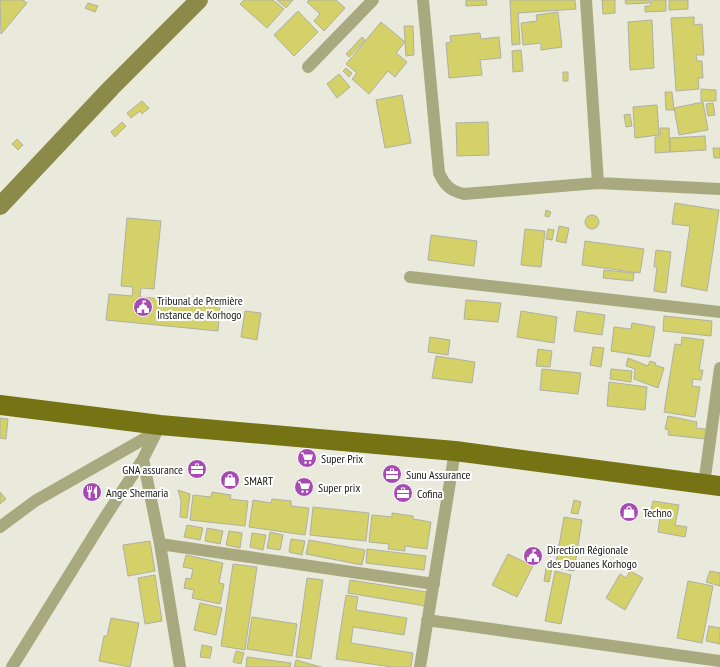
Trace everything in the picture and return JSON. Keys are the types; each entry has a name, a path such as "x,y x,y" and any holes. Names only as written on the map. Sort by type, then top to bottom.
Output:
{"main road":[{"path":"0,206 112,88 199,0"},
{"path":"0,404 158,429 455,451 712,485"}],"street":[{"path":"308,67 373,0"},
{"path":"423,0 439,174 445,185 455,192 464,194 598,184 720,189"},
{"path":"586,0 598,184"},
{"path":"410,277 720,312"},
{"path":"712,485 720,368"},
{"path":"12,667 143,459 158,429"},
{"path":"0,527 35,501 158,429"},
{"path":"420,667 455,451"},
{"path":"143,459 160,544 180,667"},
{"path":"160,544 434,584"},
{"path":"427,620 720,661"}],"building":[{"path":"0,0 23,0 27,3 1,34"},
{"path":"244,0 273,0 284,9 267,28 240,4"},
{"path":"277,0 293,0 286,8"},
{"path":"309,0 336,0 345,8 324,31 314,21 320,14 307,2"},
{"path":"466,0 486,0 487,5 466,6"},
{"path":"510,0 575,0 576,9 518,13 520,44 512,45"},
{"path":"602,0 615,0 615,13 603,14"},
{"path":"625,0 650,0 650,3 626,4"},
{"path":"652,0 666,0 666,11 645,12 645,6 650,6"},
{"path":"669,0 688,0 688,9 669,10"},
{"path":"88,3 98,6 95,12 85,8"},
{"path":"298,11 318,32 294,56 274,35"},
{"path":"558,12 562,47 541,50 541,43 523,45 521,23 537,21 536,15"},
{"path":"694,17 694,25 702,24 704,55 696,55 697,61 702,61 703,78 698,78 699,89 676,91 671,18"},
{"path":"652,20 654,68 630,70 628,22"},
{"path":"381,22 405,42 396,53 407,62 395,77 388,71 369,94 352,79 357,73 346,64"},
{"path":"404,26 413,26 414,55 406,56"},
{"path":"480,33 481,39 499,37 501,58 480,60 482,75 449,78 446,43 451,42 450,36"},
{"path":"362,37 365,40 349,57 346,54"},
{"path":"521,50 523,71 513,72 512,51"},
{"path":"346,68 352,73 349,77 343,71"},
{"path":"563,72 568,72 568,81 563,81"},
{"path":"339,74 350,87 337,98 327,84"},
{"path":"701,89 716,90 716,101 701,101"},
{"path":"665,92 672,92 674,110 666,110"},
{"path":"402,95 411,143 385,148 376,100"},
{"path":"142,101 149,108 142,114 140,111 131,118 127,113"},
{"path":"703,102 708,130 679,135 674,108"},
{"path":"713,103 715,115 708,116 706,104"},
{"path":"657,105 659,135 635,138 633,107"},
{"path":"630,114 632,126 626,127 624,115"},
{"path":"122,122 126,126 115,137 111,132"},
{"path":"488,122 489,155 457,156 456,123"},
{"path":"660,128 669,128 670,152 655,153 655,137 660,137"},
{"path":"705,136 706,150 670,152 670,138"},
{"path":"17,139 23,145 18,150 12,144"},
{"path":"713,148 720,148 720,158 714,158"},
{"path":"675,203 719,210 707,291 681,286 690,226 672,224"},
{"path":"546,210 551,212 549,217 545,216"},
{"path":"589,215 595,215 599,219 599,225 595,229 589,229 585,225 585,219"},
{"path":"127,218 161,221 154,289 141,288 140,297 220,304 218,331 106,320 109,294 132,296 133,287 121,286"},
{"path":"559,226 569,228 566,243 556,241"},
{"path":"525,229 545,231 541,267 521,265"},
{"path":"548,229 554,230 552,240 546,239"},
{"path":"431,235 477,241 474,266 428,260"},
{"path":"585,241 644,249 640,273 582,265"},
{"path":"656,250 671,252 666,293 654,291 657,267 654,267"},
{"path":"604,270 634,273 633,281 603,278"},
{"path":"466,300 501,303 498,322 464,319"},
{"path":"245,311 261,313 257,340 241,337"},
{"path":"521,311 557,317 554,343 517,337"},
{"path":"577,311 605,315 602,335 574,331"},
{"path":"664,316 712,321 711,336 663,331"},
{"path":"632,323 655,327 650,357 611,351 614,327 631,329"},
{"path":"430,337 450,340 448,355 428,352"},
{"path":"682,337 704,340 699,370 703,370 701,380 693,379 692,386 700,387 695,417 664,412 675,344 681,345"},
{"path":"593,347 604,348 601,367 590,365"},
{"path":"538,349 552,351 550,367 536,366"},
{"path":"436,356 475,362 472,383 432,378"},
{"path":"628,358 648,366 650,361 656,363 655,365 664,368 658,388 634,379 635,369 626,366"},
{"path":"542,369 581,373 578,394 540,390"},
{"path":"611,369 632,371 631,382 610,379"},
{"path":"609,382 647,387 645,410 607,406"},
{"path":"668,416 697,422 696,428 705,429 707,432 706,439 668,435 669,430 665,429"},
{"path":"0,418 8,419 6,439 0,438"},
{"path":"178,490 190,494 187,518 180,517 181,501"},
{"path":"0,492 6,499 0,504"},
{"path":"212,492 231,495 230,499 248,501 245,526 190,520 193,495 211,497"},
{"path":"272,499 291,501 291,506 309,508 305,535 249,527 253,500 271,503"},
{"path":"574,500 581,502 578,514 571,513"},
{"path":"653,501 679,505 675,525 687,527 685,537 658,532 660,517 650,515"},
{"path":"313,507 369,513 366,541 310,535"},
{"path":"392,513 413,516 413,519 431,522 427,549 405,546 405,551 388,549 389,544 369,542 372,515 392,517"},
{"path":"564,517 582,520 574,571 555,568"},
{"path":"187,525 203,528 200,540 184,537"},
{"path":"207,528 223,531 220,544 205,541"},
{"path":"229,531 242,533 240,548 226,545"},
{"path":"270,532 283,535 280,550 267,548"},
{"path":"252,533 266,535 263,550 250,547"},
{"path":"291,539 305,541 302,555 289,552"},
{"path":"309,540 365,550 362,565 306,554"},
{"path":"150,541 155,571 128,576 123,545"},
{"path":"367,549 426,556 424,570 366,563"},
{"path":"508,554 533,566 517,597 492,585"},
{"path":"186,555 223,563 219,583 224,584 220,604 192,598 194,590 184,588 186,578 191,579 193,569 183,567"},
{"path":"547,562 553,563 549,582 544,581"},
{"path":"233,564 257,567 245,650 221,646"},
{"path":"555,571 571,575 561,624 545,621"},
{"path":"630,571 643,578 625,610 606,598 620,574 626,578"},
{"path":"710,571 720,573 720,586 706,582"},
{"path":"155,575 162,621 145,624 138,578"},
{"path":"307,578 323,580 311,659 296,657"},
{"path":"350,580 427,592 425,606 348,593"},
{"path":"688,581 713,586 702,643 677,638"},
{"path":"346,595 358,597 356,610 407,618 404,635 353,627 351,643 413,653 411,667 392,667 336,659"},
{"path":"200,603 222,608 216,635 194,630"},
{"path":"252,617 297,624 292,656 247,649"},
{"path":"111,618 139,623 130,667 99,661 104,636 107,636"},
{"path":"709,626 720,628 720,644 706,641"},
{"path":"202,645 212,647 210,658 200,657"},
{"path":"236,651 244,653 241,664 233,662"},
{"path":"247,657 291,663 290,667 246,667"},
{"path":"296,660 321,667 294,667"}],"place":[{"name":"Tribunal de Première Instance de Korhogo","path":"143,307"},
{"name":"Super Prix","path":"307,458"},
{"name":"GNA assurance","path":"197,469"},
{"name":"Sunu Assurance","path":"392,474"},
{"name":"SMART","path":"230,480"},
{"name":"Super prix","path":"304,487"},
{"name":"Ange Shemaria","path":"92,492"},
{"name":"Cofina","path":"403,493"},
{"name":"Techno","path":"629,512"},
{"name":"Direction Régionale des Douanes Korhogo","path":"533,556"}]}
